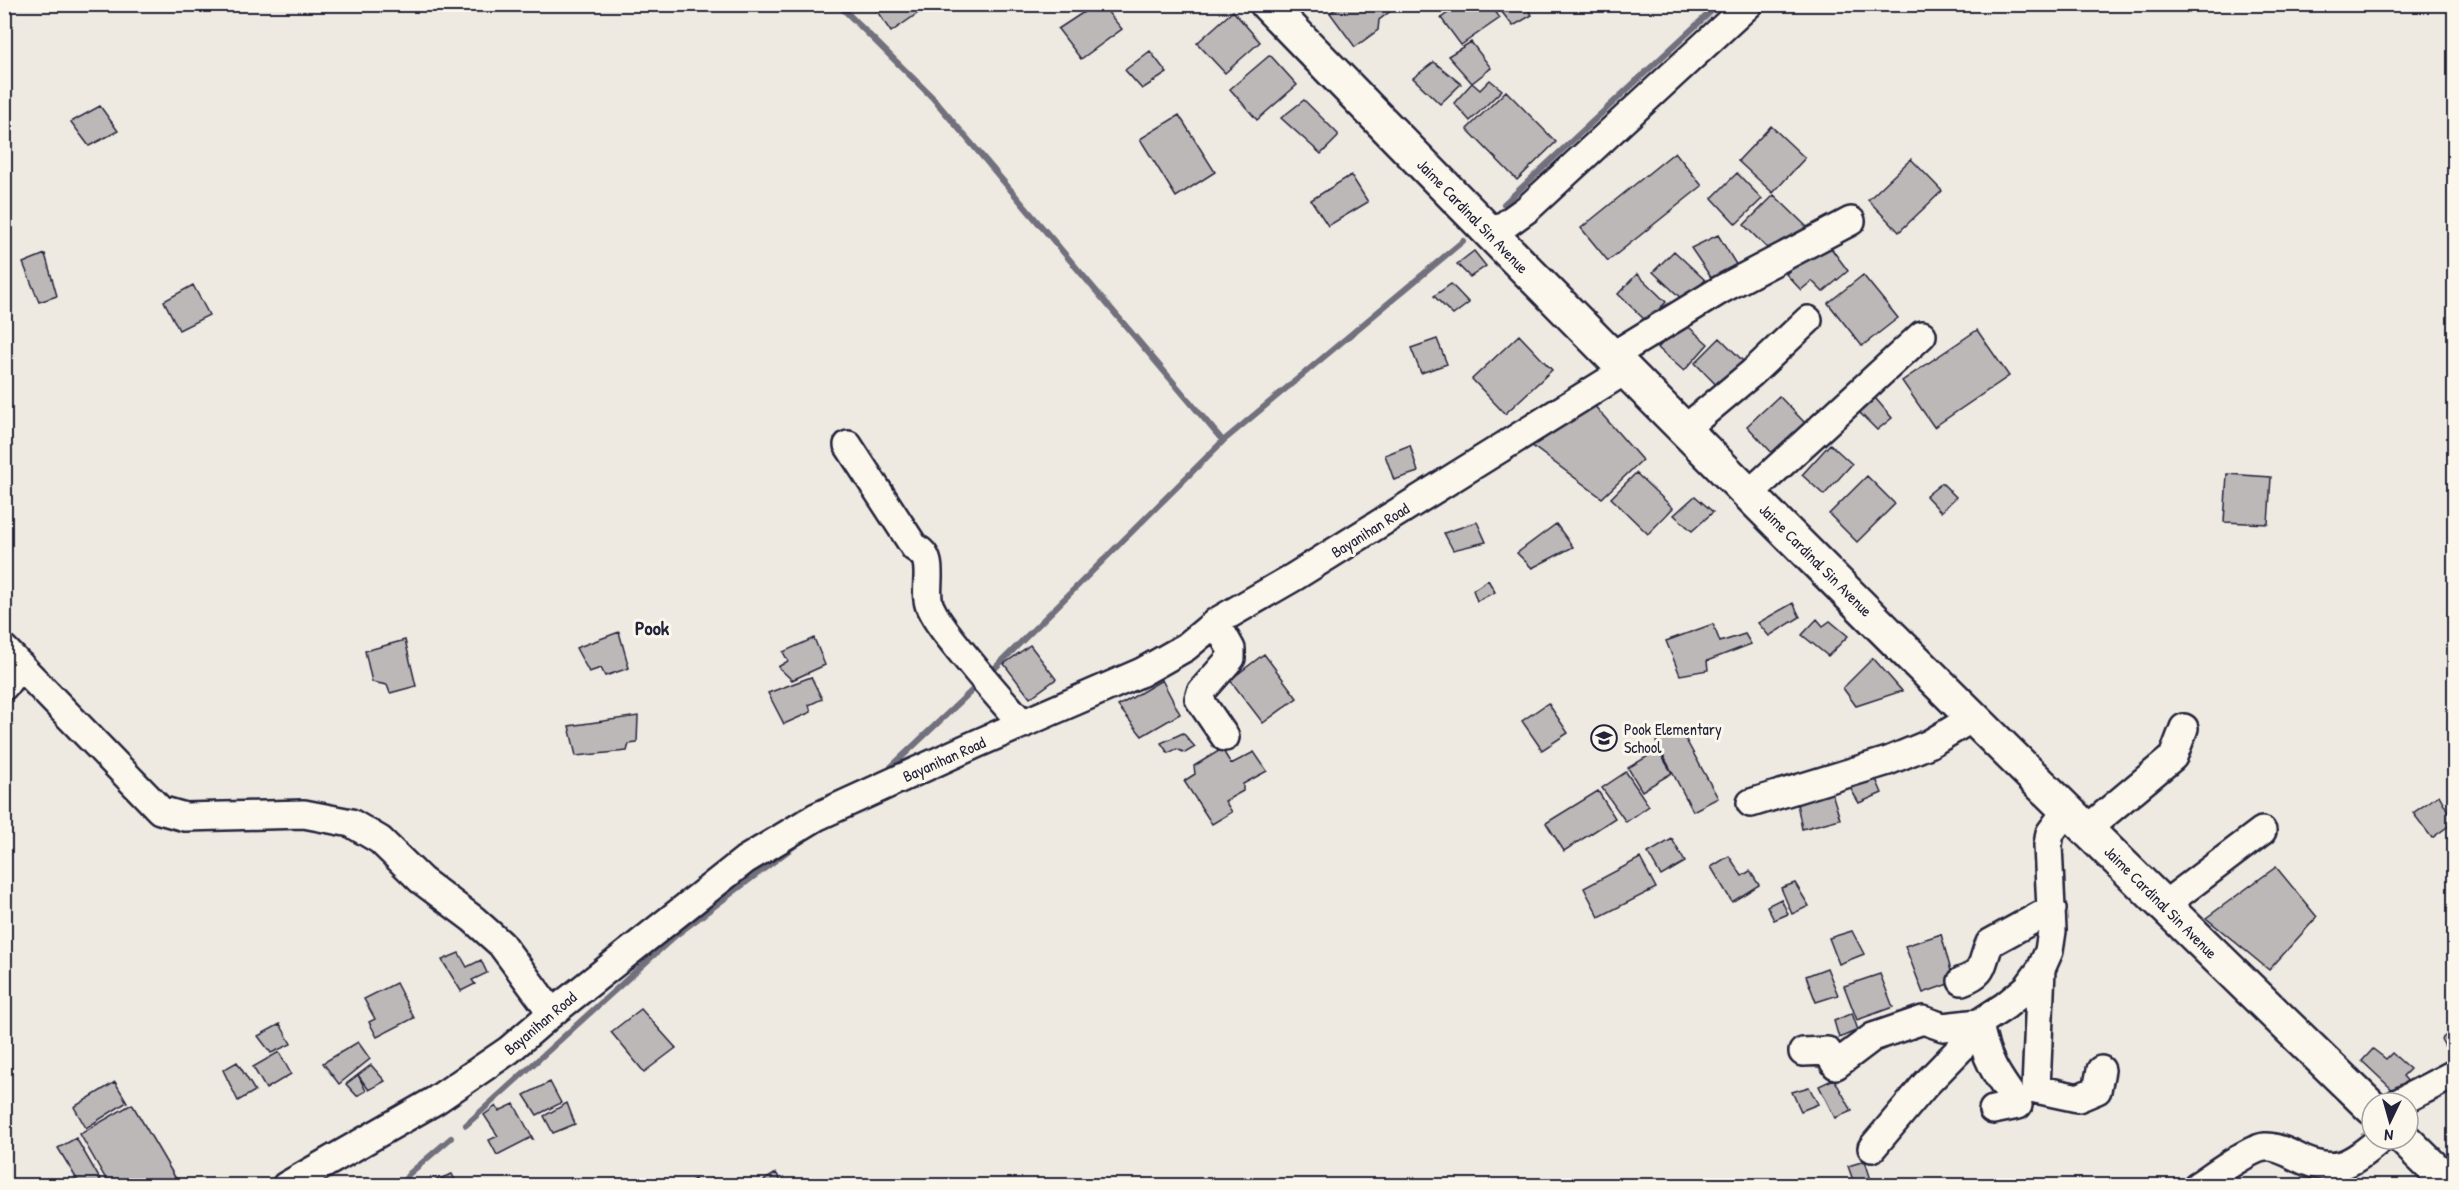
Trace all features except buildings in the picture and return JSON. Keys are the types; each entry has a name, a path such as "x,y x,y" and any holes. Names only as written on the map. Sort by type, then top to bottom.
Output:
{"main road":[{"name":"Jaime Cardinal Sin Avenue","path":"1267,4 1491,235 1750,494 2163,906 2360,1096"},
{"path":"2417,1151 2452,1185"}],"street":[{"path":"1491,235 1527,209 1749,4"},
{"name":"Bayanihan Road","path":"286,1185 436,1100 509,1050 552,1012 755,854 816,817 1142,672 1186,647 1216,622 1304,571 1619,363 1722,289 1851,221"},
{"path":"1685,429 1752,373 1808,320"},
{"path":"1750,494 1922,335"},
{"path":"848,445 915,548 927,557 929,605 939,624 985,682 1023,724"},
{"path":"1216,622 1231,649 1231,658 1201,692 1200,699 1225,737"},
{"path":"10,667 159,810 185,817 304,814 351,823 380,840 421,880 501,944 552,1012"},
{"path":"1751,803 1888,761 1929,744 1974,717"},
{"path":"1803,1052 1827,1050 1836,1065 1873,1037 1923,1020 1943,1027 1973,1024 2005,1006 2027,988 2041,969 2049,951 2052,909 2048,845 2050,833 2077,820 2173,757 2184,728"},
{"path":"2163,906 2262,831"},
{"path":"1962,981 1976,976 1982,970 1990,943 2052,909"},
{"path":"2041,969 2036,1089 2078,1098 2097,1090 2101,1070"},
{"path":"1973,1024 1998,1077 2018,1105 1993,1110"},
{"path":"1872,1148 1925,1085 1961,1048 1973,1024"},
{"path":"2420,1092 2454,1074"},
{"path":"2197,1185 2253,1151 2265,1147 2288,1152 2313,1165 2329,1168 2358,1157 2366,1151"}],"waterway":[{"path":"838,4 932,97 1223,441"},
{"path":"1504,204 1719,4"},
{"path":"990,673 1223,441 1463,241"},
{"path":"891,767 980,683"},
{"path":"466,1125 676,935 801,841"},
{"path":"400,1186 409,1174 451,1138"}],"place":[{"name":"Pook Elementary School","path":"1604,738"}],"district":[{"name":"Pook","path":"652,628"}]}
